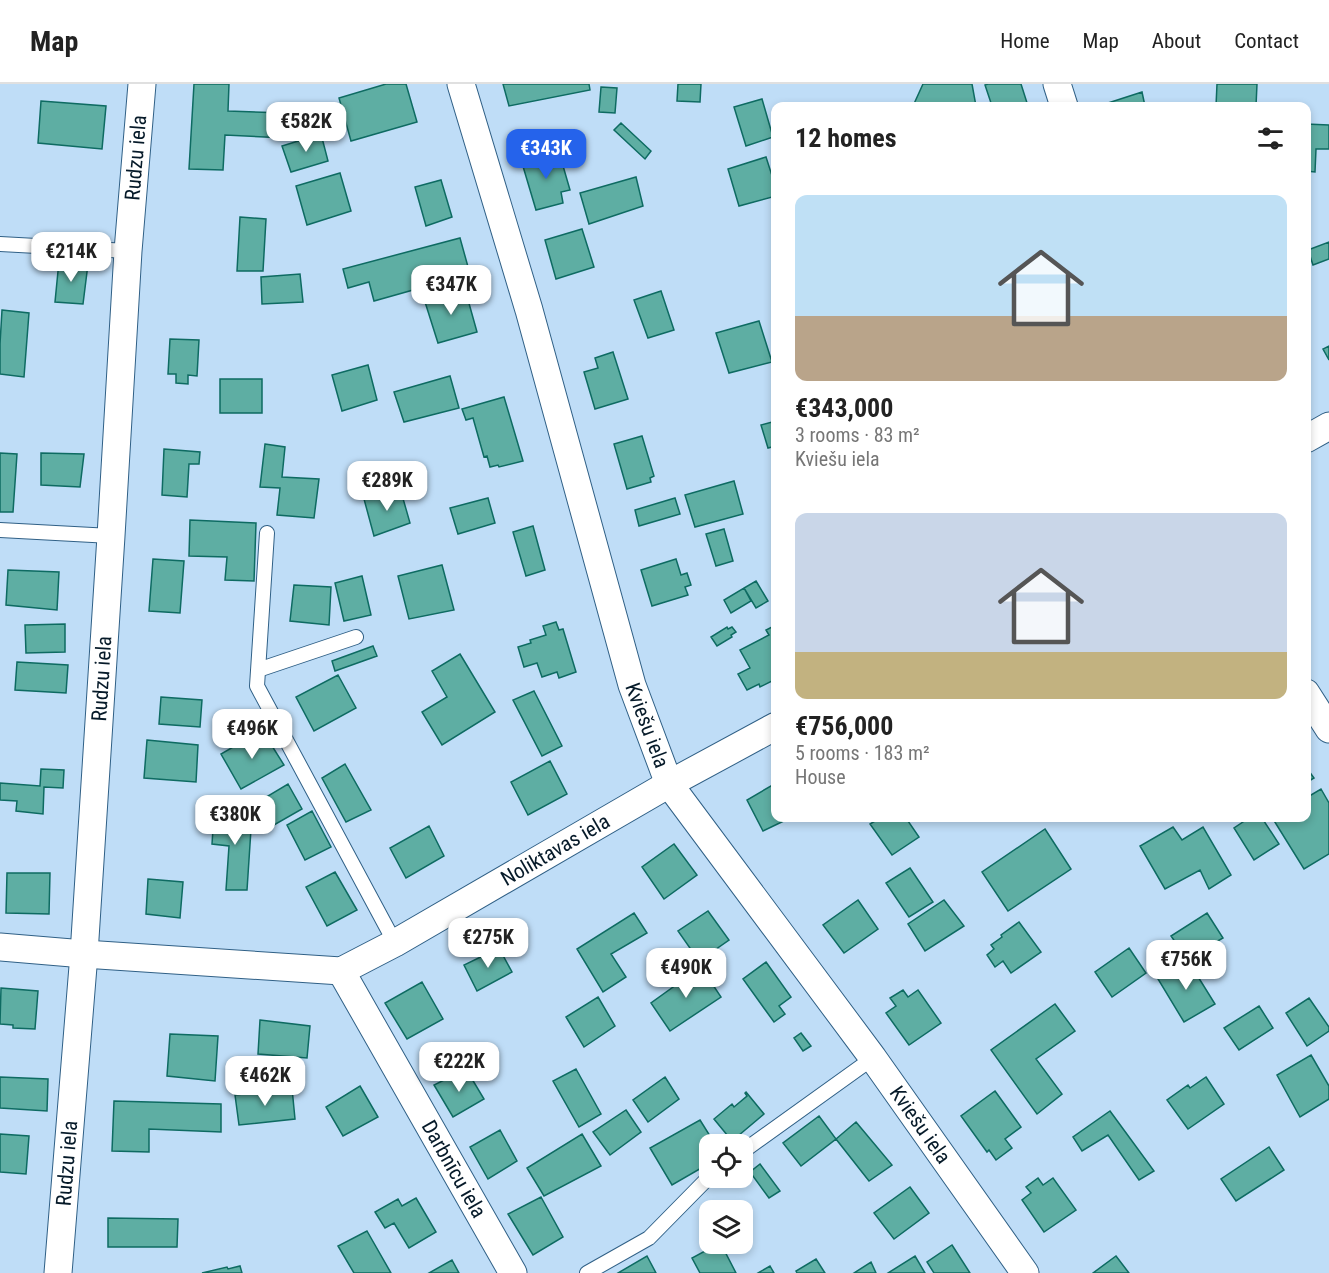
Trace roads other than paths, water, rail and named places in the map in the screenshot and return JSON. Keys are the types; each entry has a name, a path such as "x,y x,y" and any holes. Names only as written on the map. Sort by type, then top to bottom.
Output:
{"street":[{"name":"Rudzu iela","path":"58,1273 84,954 128,251 142,84"},
{"name":"Kviešu iela","path":"460,84 529,310 632,685 669,784 873,1058 1025,1273"},
{"path":"1057,84 1063,102"},
{"path":"1311,436 1329,426"},
{"path":"1311,701 1329,729"},
{"name":"Noliktavas iela","path":"341,971 395,943 669,784 771,729"},
{"path":"0,947 341,971"},
{"name":"Darbnīcu iela","path":"341,971 513,1273"}],"lane":[{"path":"0,244 128,251"},
{"path":"0,530 111,536"},
{"path":"267,533 257,686 395,943"},
{"path":"258,670 356,637"},
{"path":"753,1144 873,1058"},
{"path":"587,1273 649,1238 699,1187"}]}
